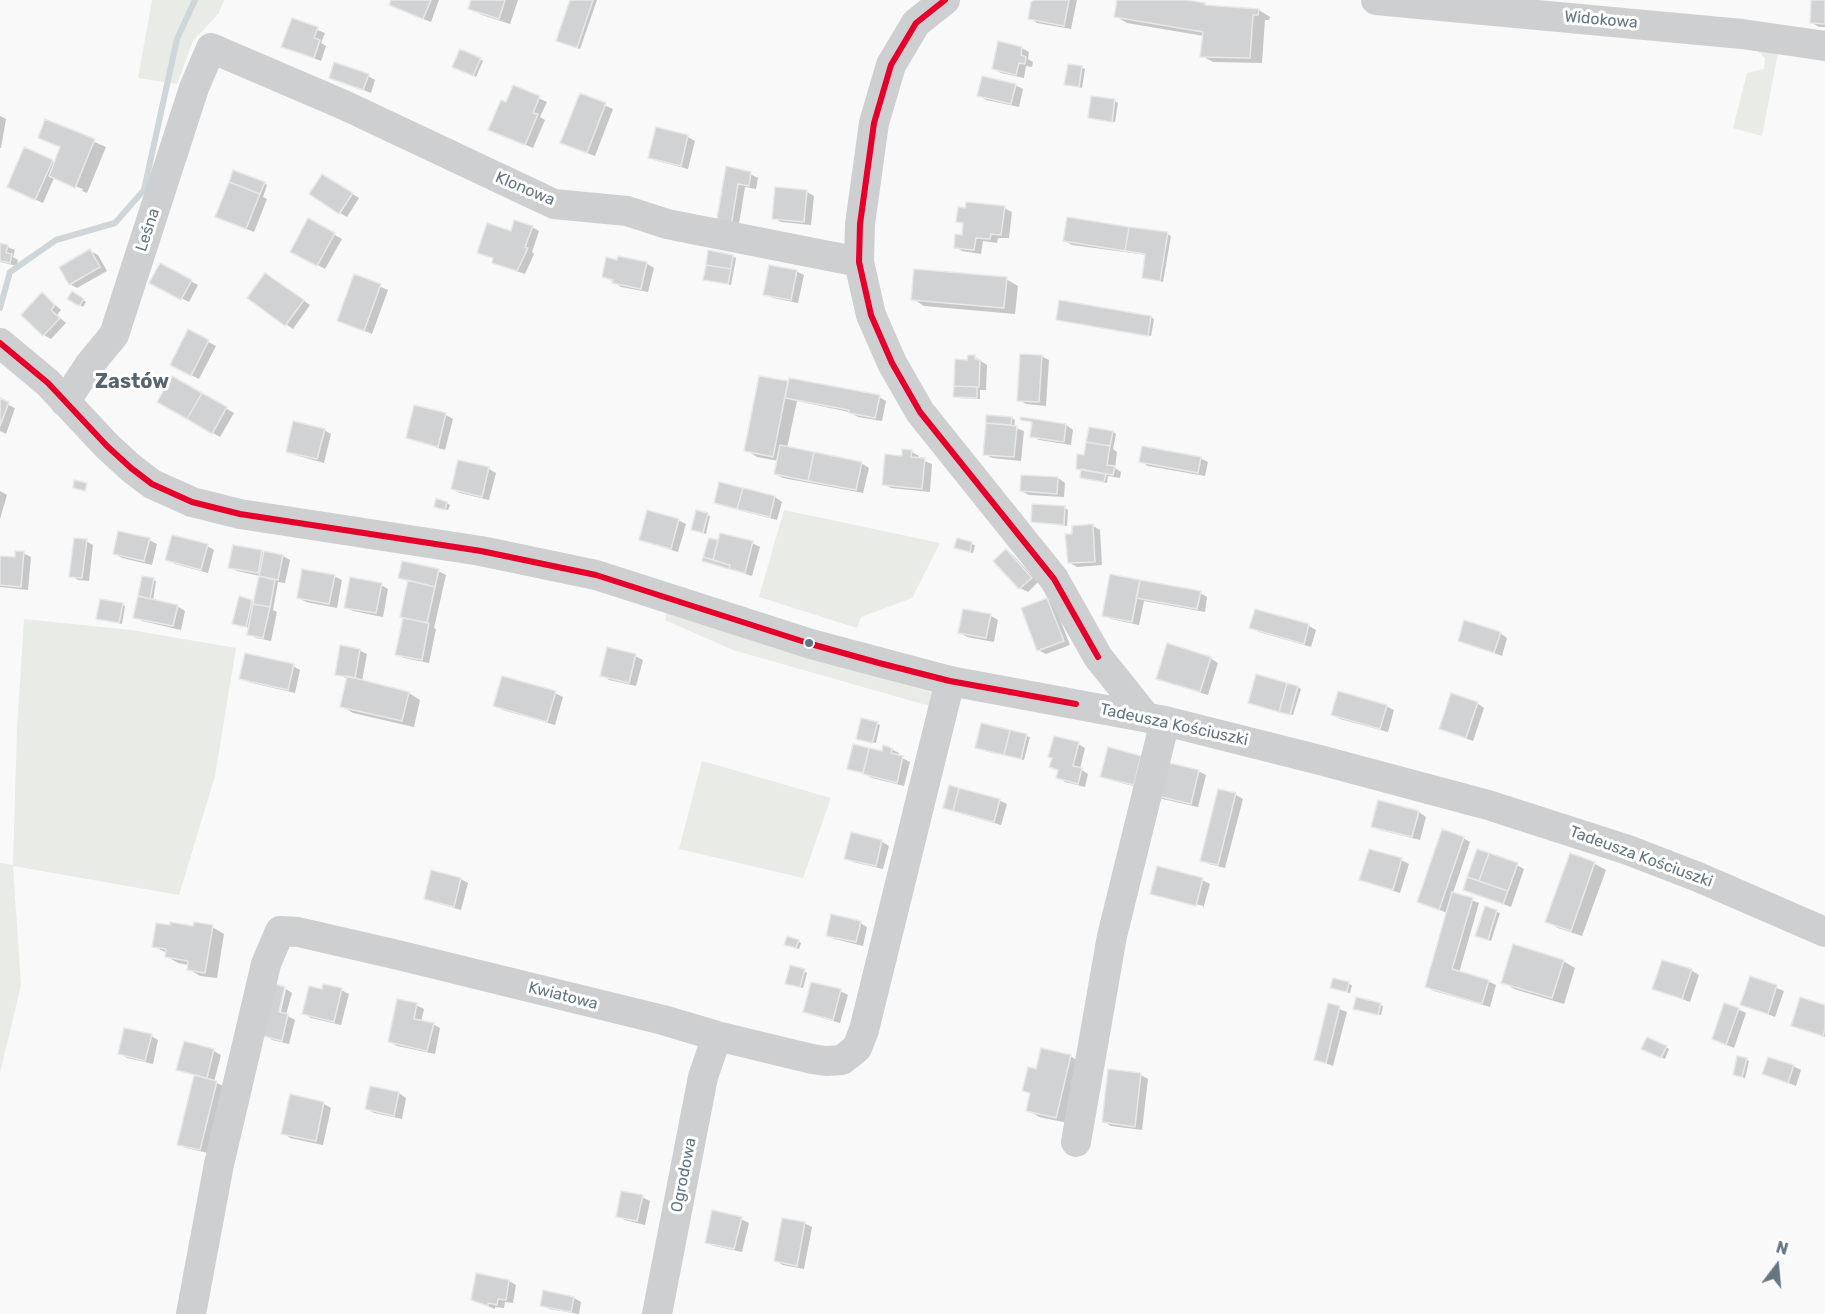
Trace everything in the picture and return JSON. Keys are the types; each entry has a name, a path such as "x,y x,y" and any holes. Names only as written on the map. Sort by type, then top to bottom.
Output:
{"street":[{"name":"Widokowa","path":"1376,0 1624,11 1742,34 1825,46"},
{"path":"932,4 916,23 891,65 874,123 860,225 859,261 871,315 892,363 920,412 1054,579 1098,657 1156,719 1112,936 1076,1142"},
{"name":"Klonowa","path":"211,48 344,105 554,204 627,211 667,224 859,261"},
{"name":"Leśna","path":"65,402 90,364 114,335 194,88 211,48"},
{"name":"Tadeusza Kościuszki","path":"0,344 48,383 131,468 152,484 192,502 240,514 481,551 596,574 811,644 950,681 1156,719 1477,802 1628,849 1825,932"},
{"path":"1076,704 1098,657"},
{"name":"Kwiatowa","path":"191,1314 219,1164 266,964 280,931 298,932 398,955 663,1020 717,1036 826,1061 842,1060 857,1048 864,1030 950,681"},
{"name":"Ogrodowa","path":"657,1314 703,1077 717,1036"}],"shaded area":[{"path":"152,0 224,0 219,13 193,41 177,84 138,78"},
{"path":"1758,51 1778,53 1762,136 1733,128 1747,73 1764,69 1765,58"},
{"path":"784,510 940,543 912,598 861,617 857,628 759,597"},
{"path":"667,612 933,693 933,707 733,650 665,620"},
{"path":"24,619 131,630 236,648 215,776 179,895 13,866 21,985 0,1073 0,863 13,865 17,728"},
{"path":"702,761 831,798 803,878 679,849"}],"building":[{"path":"391,0 431,0 423,19 389,5"},
{"path":"471,0 505,0 499,19 468,9"},
{"path":"570,0 593,0 577,48 556,41"},
{"path":"1034,0 1069,0 1064,26 1028,19 1031,2"},
{"path":"1117,0 1186,0 1205,3 1205,5 1259,9 1258,15 1253,15 1250,58 1200,57 1203,32 1114,17"},
{"path":"1811,0 1825,0 1825,24 1810,23"},
{"path":"292,18 318,27 314,38 320,40 314,58 281,47"},
{"path":"998,41 1022,47 1021,55 1026,57 1025,64 1019,63 1016,75 992,69"},
{"path":"460,49 481,58 473,76 452,67"},
{"path":"334,62 369,74 363,90 329,78"},
{"path":"1068,64 1082,66 1079,87 1064,85"},
{"path":"982,76 1016,84 1011,104 977,96"},
{"path":"513,85 540,96 533,113 538,114 525,145 488,130 501,100 506,102"},
{"path":"580,93 606,103 587,153 560,143"},
{"path":"1091,96 1115,99 1112,122 1088,118"},
{"path":"45,119 95,139 75,188 49,176 60,147 38,138"},
{"path":"656,127 688,135 681,166 648,158"},
{"path":"24,147 53,160 35,200 7,187"},
{"path":"726,166 751,172 749,186 738,184 731,227 716,224"},
{"path":"233,170 265,182 260,194 229,182"},
{"path":"322,174 353,193 339,214 309,194"},
{"path":"229,182 260,194 246,229 215,217"},
{"path":"775,187 807,190 804,222 772,219"},
{"path":"966,202 1005,206 1001,235 991,234 990,239 976,238 974,250 954,248 955,234 962,235 963,223 956,222 958,207 965,208"},
{"path":"1067,217 1129,227 1125,251 1063,241"},
{"path":"308,218 335,233 317,266 290,252"},
{"path":"514,220 533,226 525,247 528,248 517,271 492,263 493,258 477,253 487,223 511,231"},
{"path":"1129,227 1168,232 1160,281 1142,278 1145,254 1125,251"},
{"path":"0,243 8,245 6,253 12,254 10,263 0,261"},
{"path":"90,249 100,267 69,285 59,267"},
{"path":"708,250 733,255 731,269 706,265"},
{"path":"618,256 647,262 641,289 612,283 613,280 602,277 606,257 617,260"},
{"path":"160,263 192,280 181,300 149,283"},
{"path":"706,265 731,269 728,284 703,280"},
{"path":"769,265 797,270 791,300 763,295"},
{"path":"914,269 1007,277 1004,308 911,300"},
{"path":"265,273 304,300 285,326 247,298"},
{"path":"354,274 381,284 364,331 337,321"},
{"path":"72,291 84,299 79,306 67,299"},
{"path":"42,292 55,305 51,310 60,318 43,336 21,315"},
{"path":"1059,300 1151,316 1148,336 1056,320"},
{"path":"188,329 209,340 191,376 170,365"},
{"path":"1020,354 1042,355 1039,402 1017,401"},
{"path":"968,355 975,355 975,359 980,360 979,387 954,386 955,359 967,360"},
{"path":"172,376 202,393 187,419 157,402"},
{"path":"759,376 788,381 773,457 744,451"},
{"path":"789,378 880,395 875,418 849,413 849,410 785,398"},
{"path":"954,386 977,387 977,398 953,397"},
{"path":"202,393 227,407 212,434 187,419"},
{"path":"0,398 9,402 0,426"},
{"path":"414,405 446,413 438,447 406,438"},
{"path":"986,415 1012,417 1011,425 986,423"},
{"path":"1021,417 1066,424 1064,442 1030,437 1032,422 1020,420"},
{"path":"293,421 325,429 317,459 286,452"},
{"path":"986,423 1017,426 1014,457 983,455"},
{"path":"1089,427 1113,431 1110,446 1086,442"},
{"path":"1086,442 1110,446 1107,465 1115,466 1113,475 1076,469 1077,454 1084,455"},
{"path":"780,445 814,452 808,481 774,474"},
{"path":"1142,446 1201,457 1198,473 1139,462"},
{"path":"902,449 912,450 911,457 925,458 922,489 882,485 885,454 902,456"},
{"path":"814,452 862,462 856,490 808,481"},
{"path":"458,460 489,467 482,497 451,489"},
{"path":"1081,469 1106,474 1104,482 1080,478"},
{"path":"1021,475 1058,477 1057,494 1020,491"},
{"path":"74,480 87,483 85,491 73,488"},
{"path":"719,482 743,488 737,509 714,503"},
{"path":"743,488 775,496 770,517 737,509"},
{"path":"436,498 447,502 445,510 434,507"},
{"path":"1032,504 1065,506 1064,525 1031,522"},
{"path":"647,510 679,519 671,549 639,540"},
{"path":"696,510 708,513 703,533 691,530"},
{"path":"1093,524 1095,562 1068,563 1065,534 1072,534 1072,526"},
{"path":"118,531 150,538 144,561 113,554"},
{"path":"720,533 753,541 745,573 729,569 730,565 713,560"},
{"path":"172,535 208,544 201,570 165,560"},
{"path":"74,538 87,539 82,578 69,577"},
{"path":"709,538 718,540 713,560 703,557"},
{"path":"957,538 972,542 970,552 954,548"},
{"path":"233,545 262,550 258,573 228,568"},
{"path":"1006,549 1032,578 1019,589 993,561"},
{"path":"15,551 24,551 21,587 0,585 0,556 15,557"},
{"path":"264,551 283,555 278,580 259,576"},
{"path":"703,557 730,565 729,569 702,561"},
{"path":"402,561 439,569 435,587 398,578"},
{"path":"302,569 335,575 329,604 297,598"},
{"path":"1110,574 1140,580 1132,622 1102,616"},
{"path":"142,576 154,578 150,599 138,596"},
{"path":"259,576 275,580 270,607 253,604"},
{"path":"350,577 382,583 376,613 344,608"},
{"path":"408,580 435,587 427,623 400,617"},
{"path":"1140,580 1201,591 1197,609 1136,598"},
{"path":"138,596 178,605 173,626 133,618"},
{"path":"239,596 252,600 246,627 232,624"},
{"path":"1047,598 1064,641 1037,651 1021,608"},
{"path":"100,599 123,603 119,623 96,619"},
{"path":"253,604 270,607 263,638 247,635"},
{"path":"963,609 991,614 986,638 958,633"},
{"path":"1255,609 1309,624 1304,644 1249,628"},
{"path":"403,618 429,623 422,660 395,655"},
{"path":"1464,620 1501,632 1494,653 1458,641"},
{"path":"1167,643 1211,657 1200,692 1156,679"},
{"path":"340,645 360,649 355,678 335,675"},
{"path":"607,647 636,654 629,683 600,676"},
{"path":"245,653 294,664 288,690 239,679"},
{"path":"1256,674 1287,683 1279,712 1248,703"},
{"path":"347,676 409,692 402,721 340,707"},
{"path":"502,676 556,691 547,722 493,706"},
{"path":"1287,683 1298,686 1290,715 1279,712"},
{"path":"1338,691 1387,705 1380,729 1331,715"},
{"path":"1451,693 1478,702 1466,738 1439,729"},
{"path":"861,718 878,722 872,743 856,739"},
{"path":"981,723 1010,730 1004,755 975,748"},
{"path":"1010,730 1027,734 1021,759 1004,755"},
{"path":"1054,736 1079,742 1073,766 1082,768 1078,784 1056,778 1058,770 1049,767 1052,758 1048,757"},
{"path":"853,744 869,748 863,773 847,769"},
{"path":"883,745 892,748 891,753 903,756 897,783 863,774 869,748 882,751"},
{"path":"1108,747 1141,756 1134,785 1100,777"},
{"path":"1161,761 1199,770 1191,804 1153,795"},
{"path":"949,785 959,788 953,811 943,808"},
{"path":"959,788 1000,799 994,822 953,811"},
{"path":"1218,789 1236,793 1218,865 1200,861"},
{"path":"1378,800 1419,811 1412,837 1371,827"},
{"path":"1442,829 1464,837 1439,910 1417,902"},
{"path":"851,832 882,840 876,866 844,859"},
{"path":"1369,849 1402,858 1393,890 1359,880"},
{"path":"1477,849 1489,853 1479,881 1467,877"},
{"path":"1489,853 1518,863 1508,891 1479,881"},
{"path":"1570,853 1595,862 1571,931 1545,922"},
{"path":"1157,866 1203,878 1196,906 1150,894"},
{"path":"431,870 461,878 454,907 424,899"},
{"path":"1467,877 1508,891 1503,904 1463,890"},
{"path":"1452,892 1473,898 1452,969 1489,980 1482,1004 1425,987"},
{"path":"1485,906 1497,910 1488,940 1475,936"},
{"path":"831,914 861,921 856,942 826,936"},
{"path":"170,922 193,926 194,922 213,925 205,973 187,970 188,961 165,957 166,949 152,947 156,923 170,925"},
{"path":"787,936 799,940 796,948 784,945"},
{"path":"1513,944 1564,960 1552,998 1501,983"},
{"path":"1662,960 1692,969 1682,999 1652,989"},
{"path":"790,965 805,969 800,987 785,984"},
{"path":"1750,976 1777,985 1768,1014 1740,1005"},
{"path":"1333,978 1349,982 1347,992 1330,988"},
{"path":"811,982 841,989 833,1020 803,1012"},
{"path":"275,984 285,987 279,1012 288,1014 282,1041 263,1036"},
{"path":"323,984 342,988 334,1022 302,1014 309,986 322,989"},
{"path":"1356,997 1381,1003 1378,1015 1353,1009"},
{"path":"1800,997 1825,1005 1823,1036 1791,1026"},
{"path":"397,999 417,1003 414,1019 434,1023 427,1051 388,1042"},
{"path":"1328,1003 1340,1006 1326,1063 1314,1060"},
{"path":"1724,1003 1739,1008 1726,1045 1712,1039"},
{"path":"124,1028 152,1034 145,1061 118,1054"},
{"path":"1647,1037 1667,1046 1661,1058 1641,1049"},
{"path":"184,1041 214,1049 207,1078 176,1070"},
{"path":"1041,1048 1071,1055 1056,1118 1026,1111 1030,1093 1022,1091 1028,1067 1036,1069"},
{"path":"1737,1056 1747,1058 1742,1077 1733,1075"},
{"path":"1768,1057 1794,1065 1788,1083 1762,1074"},
{"path":"1108,1069 1141,1073 1135,1127 1102,1122"},
{"path":"194,1075 217,1081 200,1150 177,1145"},
{"path":"370,1086 399,1092 394,1116 365,1109"},
{"path":"290,1094 324,1102 316,1141 281,1134"},
{"path":"621,1191 643,1195 637,1221 616,1217"},
{"path":"712,1210 742,1217 734,1249 705,1243"},
{"path":"782,1218 805,1222 797,1266 774,1261"},
{"path":"476,1273 509,1280 506,1300 498,1299 497,1305 488,1303 488,1306 471,1300"},
{"path":"543,1290 574,1297 571,1312 540,1306"}],"waterway":[{"path":"0,308 10,272 56,240 115,223 144,190 177,39 195,0"}],"transit line":[{"path":"945,0 916,23 891,65 874,123 860,224 859,262 871,315 892,363 920,412 1054,579 1098,657"},
{"path":"0,343 48,383 107,446 131,468 152,484 192,502 240,514 481,551 596,575 811,644 879,663 950,681 1076,704"}],"district":[{"name":"Zastów","path":"132,382"}]}
